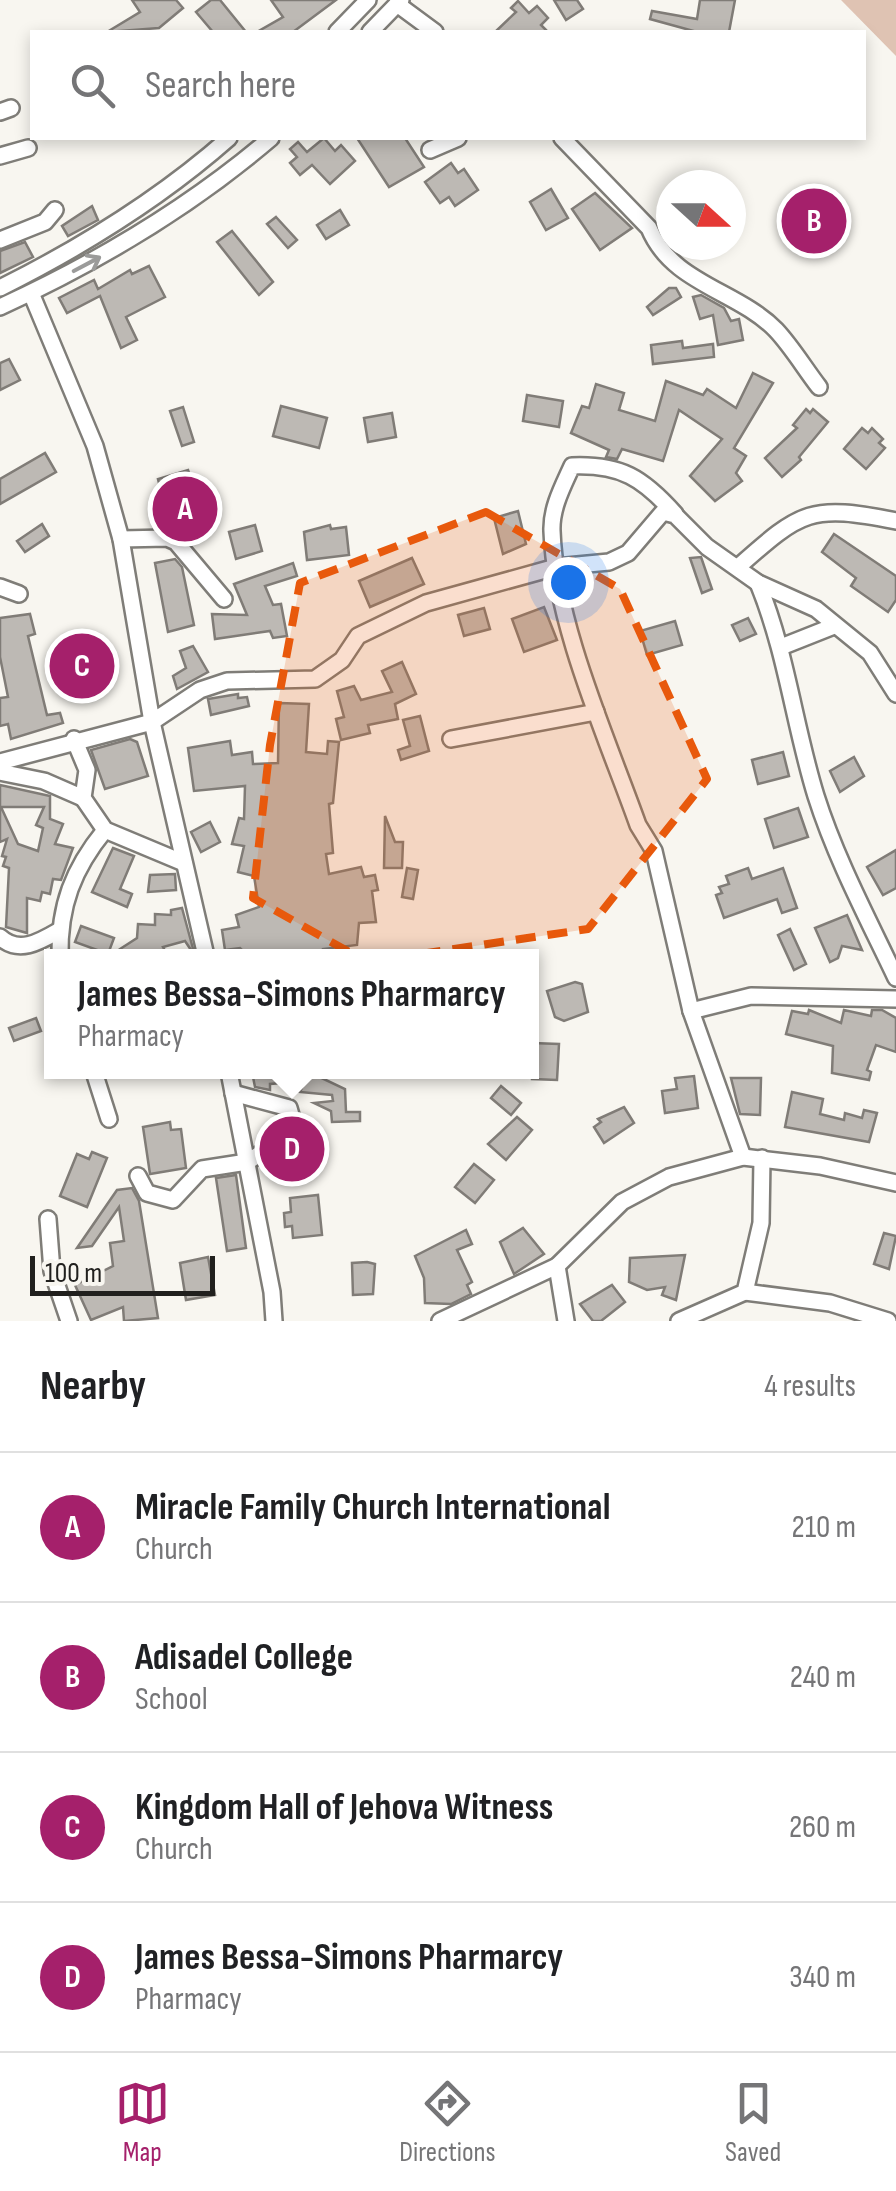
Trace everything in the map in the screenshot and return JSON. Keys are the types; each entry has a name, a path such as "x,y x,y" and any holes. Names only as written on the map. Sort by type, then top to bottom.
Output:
{"street":[{"path":"339,30 368,0"},
{"path":"371,30 399,2 433,30"},
{"path":"352,17 367,30"},
{"path":"0,288 61,257 158,194 226,140"},
{"path":"0,307 175,212 268,140"},
{"path":"430,150 453,140"},
{"path":"564,140 649,228 673,263 776,330 819,387"},
{"path":"0,156 28,148"},
{"path":"1,236 45,222 55,210"},
{"path":"31,293 94,446 121,539 152,722 204,949"},
{"path":"744,1156 691,1011 654,852 638,824 596,712 556,567 551,528 572,466 603,464 647,483 707,547 758,583 806,602 870,653 896,694"},
{"path":"738,567 780,530 810,512 845,511 896,522"},
{"path":"0,762 74,739 152,722 200,690 228,681 315,679 342,660 358,636 381,621 426,603 556,567 609,562 628,553 655,518 664,512 675,515"},
{"path":"121,539 166,538 176,542 224,599"},
{"path":"758,583 781,647 817,797 844,871 896,978"},
{"path":"0,587 19,594"},
{"path":"781,647 834,626"},
{"path":"451,740 596,712"},
{"path":"74,739 88,770 83,798"},
{"path":"0,772 44,780 83,798 105,830 184,863"},
{"path":"60,949 64,900 82,857 105,830"},
{"path":"0,937 7,944 32,946 60,930"},
{"path":"691,1011 751,996 896,999"},
{"path":"96,1079 109,1119"},
{"path":"230,1079 274,1321"},
{"path":"138,1176 147,1193 173,1200 202,1169 247,1162 279,1142 292,1122 289,1108 277,1101 233,1093"},
{"path":"440,1321 557,1266 622,1202 670,1177 744,1156 896,1183"},
{"path":"745,1292 761,1223 762,1158"},
{"path":"48,1219 52,1271 68,1321"},
{"path":"557,1266 566,1321"},
{"path":"680,1321 745,1292 830,1303 888,1321"}],"highlighted area":[{"path":"486,512 620,589 707,779 588,929 367,962 253,898 270,745 300,583"}],"shaded area":[{"path":"841,0 896,0 896,56"}],"building":[{"path":"132,0 176,0 183,8 159,28 110,30 140,12"},
{"path":"211,0 220,0 244,30 211,30 196,12"},
{"path":"271,0 336,0 296,30 260,30 283,17"},
{"path":"554,0 577,0 583,9 566,20"},
{"path":"700,0 735,0 729,30 690,30 650,19 652,11 697,19"},
{"path":"518,1 529,13 537,6 548,18 541,25 546,30 497,30 516,12 511,8"},
{"path":"326,140 335,151 341,145 355,161 330,184 312,165 300,175 290,163 297,157 290,149 298,142 307,152"},
{"path":"358,140 406,140 424,167 389,187"},
{"path":"451,163 458,173 464,169 478,190 455,206 449,197 440,203 425,182"},
{"path":"551,189 568,218 546,230 530,202"},
{"path":"595,193 632,228 600,250 572,209"},
{"path":"92,206 98,220 68,236 62,226"},
{"path":"340,210 349,225 326,239 317,225"},
{"path":"276,217 297,240 288,248 267,224"},
{"path":"232,231 273,282 259,295 217,242"},
{"path":"25,242 33,257 0,273 0,251"},
{"path":"149,266 165,297 126,317 137,340 121,348 100,296 67,313 59,298 94,280 98,289 130,270 132,274"},
{"path":"669,288 676,288 681,297 653,315 647,307"},
{"path":"701,295 724,308 731,321 739,319 743,340 718,345 713,315 700,319 693,297"},
{"path":"682,341 683,348 713,344 714,357 653,364 651,345"},
{"path":"9,359 20,380 0,390 0,363"},
{"path":"753,373 773,383 734,448 746,456 736,473 742,481 715,501 690,476 722,439 679,410 663,461 622,449 617,459 606,457 609,450 571,433 582,406 589,408 596,384 624,393 619,410 655,421 666,381 703,395 707,389 736,408"},
{"path":"527,395 563,401 559,427 523,421"},
{"path":"281,406 327,418 319,448 273,436"},
{"path":"183,407 194,442 182,446 170,411"},
{"path":"806,409 810,413 813,409 828,422 799,457 801,460 782,477 765,458 797,428 793,425"},
{"path":"392,413 396,437 368,442 364,418"},
{"path":"862,428 868,433 872,428 883,439 879,443 885,448 866,469 844,449"},
{"path":"45,453 56,472 0,504 0,479"},
{"path":"188,470 205,524 178,531 170,527 158,479"},
{"path":"518,511 526,544 503,554 494,518"},
{"path":"42,524 49,536 25,552 17,541"},
{"path":"255,525 262,551 236,559 229,532"},
{"path":"330,525 331,529 346,527 349,555 307,560 304,532"},
{"path":"834,534 896,576 896,600 888,612 851,586 856,578 822,552"},
{"path":"701,557 712,589 702,593 690,558"},
{"path":"412,558 424,584 370,607 359,581"},
{"path":"175,559 182,567 194,625 168,632 155,563"},
{"path":"293,563 297,576 265,586 273,605 281,604 287,636 273,638 270,631 215,639 212,614 247,615 234,584"},
{"path":"544,607 557,640 524,652 512,619"},
{"path":"484,608 490,629 464,636 458,615"},
{"path":"30,614 35,634 28,636 47,715 60,713 63,723 11,739 8,724 0,726 0,698 8,697 0,657 0,618"},
{"path":"748,618 756,634 740,641 732,625"},
{"path":"675,621 682,645 647,655 640,631"},
{"path":"193,646 208,672 177,689 173,676 186,668 180,651"},
{"path":"402,662 416,694 395,704 398,719 368,725 370,733 341,740 336,719 344,717 337,691 354,686 361,700 392,692 382,671"},
{"path":"238,694 238,698 247,697 249,706 211,715 208,699"},
{"path":"279,703 309,704 306,752 327,754 328,741 339,742 333,803 329,804 333,853 326,854 329,874 361,867 364,877 375,875 378,890 372,891 376,922 359,923 357,945 225,949 222,930 239,927 236,915 259,907 254,876 238,872 244,846 232,844 239,818 244,819 245,786 194,791 188,748 230,741 232,755 252,752 253,764 278,763"},
{"path":"420,716 429,751 401,760 398,750 410,746 403,720"},
{"path":"130,739 137,742 148,776 105,789 91,750"},
{"path":"783,752 789,776 758,784 752,760"},
{"path":"854,757 864,776 840,792 830,771"},
{"path":"0,785 50,796 50,819 63,824 55,844 73,848 61,880 53,879 50,894 42,892 40,901 27,898 27,933 6,927 9,868 3,866 6,857 2,856 7,839 0,842","holes":["1,807 44,807 36,825 43,828 38,851 18,844"]},
{"path":"798,808 808,837 774,848 765,819"},
{"path":"385,816 395,842 403,842 402,868 384,868"},
{"path":"210,822 220,842 201,852 191,832"},
{"path":"113,848 134,856 120,889 132,894 127,907 92,892"},
{"path":"896,850 896,888 883,895 867,867"},
{"path":"407,868 418,870 413,899 402,897"},
{"path":"748,868 752,879 783,868 797,908 782,913 777,899 724,918 716,895 722,893 719,887 729,884 726,876"},
{"path":"175,874 176,890 148,892 150,875"},
{"path":"182,908 193,949 185,941 164,949 120,949 137,938 138,924 155,925 155,914 171,915 171,910"},
{"path":"847,915 862,950 842,946 838,958 830,962 815,928"},
{"path":"81,926 114,938 110,949 94,949 75,942"},
{"path":"790,929 806,964 794,970 778,935"},
{"path":"575,982 582,984 588,1012 564,1021 555,1017 547,991"},
{"path":"809,1010 841,1023 844,1010 871,1016 872,1010 882,1010 896,1018 896,1052 876,1045 867,1070 871,1072 869,1080 832,1073 833,1046 786,1034 792,1011 808,1014"},
{"path":"36,1018 41,1031 14,1041 9,1028"},
{"path":"539,1043 559,1044 557,1080 532,1079 539,1079"},
{"path":"694,1076 698,1108 665,1113 662,1091 677,1089 675,1078"},
{"path":"731,1078 761,1078 760,1115 740,1114"},
{"path":"253,1079 281,1079 281,1083 270,1084 270,1090 255,1087"},
{"path":"306,1079 324,1079 345,1089 346,1112 360,1112 360,1121 332,1122 331,1111 314,1103 333,1101 332,1095 300,1092"},
{"path":"501,1086 521,1103 511,1115 491,1098"},
{"path":"792,1092 823,1099 820,1114 844,1120 845,1113 862,1118 864,1110 877,1113 869,1142 785,1127"},
{"path":"624,1107 634,1123 604,1143 594,1127 601,1122 598,1119"},
{"path":"517,1117 532,1130 506,1160 488,1144"},
{"path":"170,1122 171,1130 181,1129 186,1168 150,1174 143,1127"},
{"path":"92,1152 107,1158 87,1207 60,1196 77,1154 89,1159"},
{"path":"474,1164 494,1180 475,1203 455,1187"},
{"path":"236,1175 246,1248 227,1251 216,1178"},
{"path":"132,1188 139,1201 158,1318 124,1321 123,1307 91,1320 75,1285 113,1266 110,1243 124,1241 119,1207 92,1246 77,1248 117,1190"},
{"path":"318,1195 322,1235 293,1238 292,1226 285,1227 284,1213 291,1212 290,1198"},
{"path":"523,1228 544,1254 514,1274 500,1242"},
{"path":"466,1230 472,1244 457,1250 472,1282 467,1285 471,1294 451,1304 425,1303 424,1278 415,1256"},
{"path":"884,1233 896,1236 889,1269 874,1264"},
{"path":"685,1255 676,1300 662,1295 665,1287 647,1290 629,1282 630,1258"},
{"path":"208,1257 215,1295 186,1300 180,1263"},
{"path":"352,1263 375,1264 373,1294 353,1295"},
{"path":"612,1285 625,1302 601,1321 593,1321 580,1304"}],"place":[{"name":"Adisadel College","path":"814,221"},
{"name":"Miracle Family Church International","path":"185,509"},
{"name":"Kingdom Hall of Jehova Witness","path":"82,666"},
{"name":"James Bessa-Simons Pharmarcy","path":"292,1149"}]}
